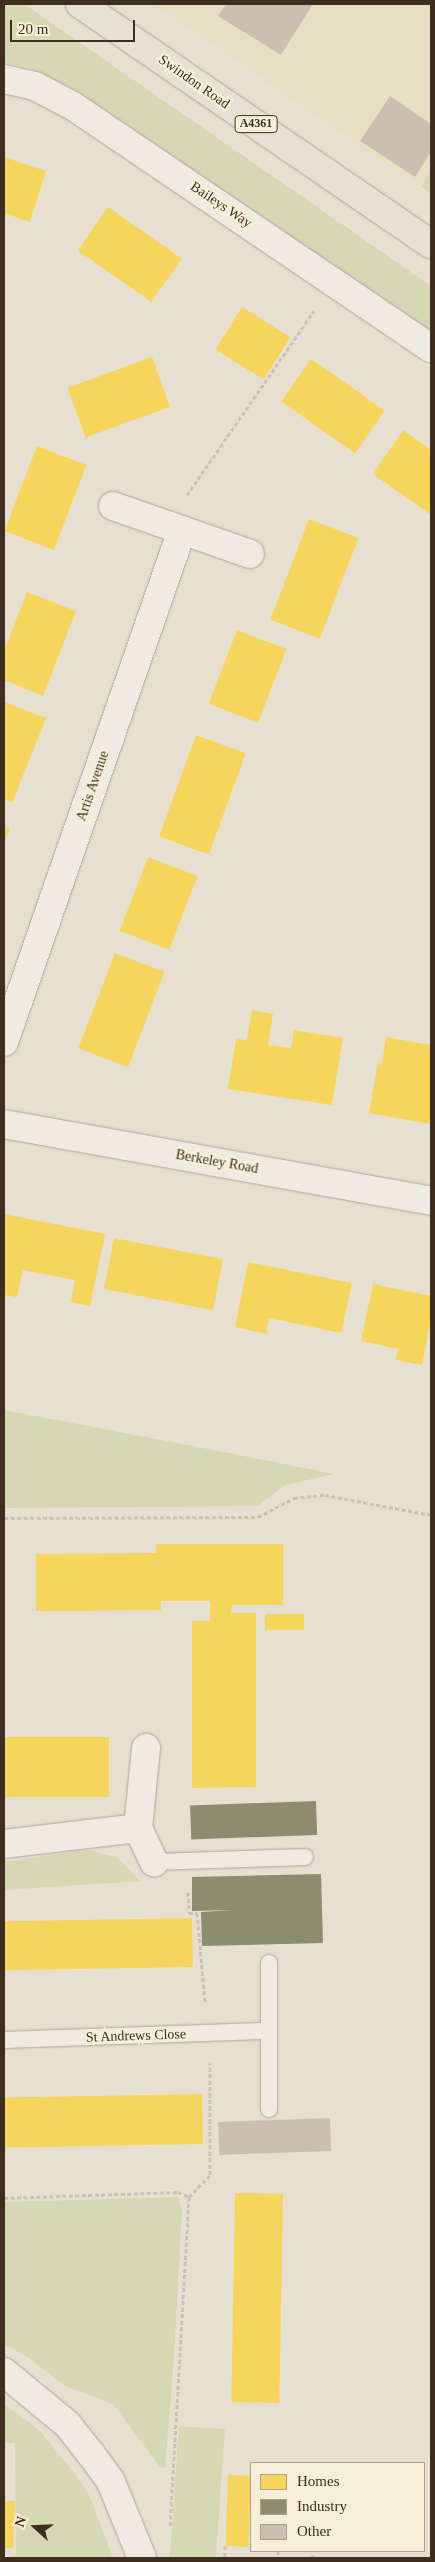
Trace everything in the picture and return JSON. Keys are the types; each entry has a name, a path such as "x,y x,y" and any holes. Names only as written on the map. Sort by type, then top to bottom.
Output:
{"main road":[{"name":"Swindon Road","path":"80,4 431,244"}],"street":[{"name":"Baileys Way","path":"4,79 35,86 74,106 431,348"},
{"path":"113,506 250,554"},
{"name":"Artis Avenue","path":"4,1042 182,530"},
{"name":"Berkeley Road","path":"4,1124 431,1201"},
{"path":"146,1748 138,1828 154,1862"},
{"path":"4,1844 138,1828"},
{"path":"4,2372 68,2425 96,2461 111,2482 142,2558"}],"lane":[{"path":"154,1862 305,1857"},
{"path":"268,2109 269,1963"},
{"name":"St Andrews Close","path":"4,2040 268,2031"}],"path":[{"path":"182,530 188,494 335,282"},
{"path":"4,1518 258,1517 294,1498 325,1495 431,1515"},
{"path":"4,2198 178,2192 189,2197 170,2529"},
{"path":"225,2546 225,2558"}],"shaded area":[{"path":"153,4 431,4 431,171 421,187"}],"green space":[{"path":"4,4 24,4 431,286 431,333 78,93 28,67 4,62"},
{"path":"431,171 431,194 421,187"},
{"path":"4,1410 334,1474 285,1485 258,1506 4,1508"},
{"path":"88,1850 117,1857 140,1881 4,1890 4,1862"},
{"path":"178,2197 182,2210 174,2358 165,2468 160,2467 113,2404 65,2386 29,2358 4,2344 4,2202"},
{"path":"4,2404 38,2429 76,2475 91,2499 113,2558 4,2558 16,2556 15,2443 4,2442"},
{"path":"179,2426 225,2429 216,2558 170,2558"}],"building: Homes":[{"path":"4,157 46,171 30,222 4,213"},
{"path":"108,207 182,259 151,302 78,250"},
{"path":"242,307 290,337 264,380 216,349"},
{"path":"152,357 170,407 86,438 67,388"},
{"path":"311,359 385,411 355,453 281,402"},
{"path":"403,430 431,450 431,515 373,474"},
{"path":"37,446 86,465 54,550 4,531"},
{"path":"309,519 358,538 320,639 270,620"},
{"path":"27,592 76,611 43,696 4,680 4,651"},
{"path":"237,630 286,649 258,723 209,704"},
{"path":"4,702 46,718 12,803 4,799"},
{"path":"196,735 246,753 209,855 159,836"},
{"path":"4,826 10,829 4,843"},
{"path":"148,857 197,876 169,950 120,931"},
{"path":"115,953 164,972 128,1067 78,1048"},
{"path":"252,1010 273,1014 268,1045 291,1048 294,1030 343,1038 332,1105 228,1089 236,1039 247,1040"},
{"path":"386,1037 431,1045 431,1124 369,1113 378,1063 382,1064"},
{"path":"4,1214 105,1234 90,1306 71,1302 75,1280 23,1270 17,1297 4,1295"},
{"path":"114,1238 223,1259 213,1310 104,1289"},
{"path":"248,1262 352,1283 341,1333 269,1318 266,1334 235,1327"},
{"path":"373,1284 431,1296 431,1320 422,1365 396,1360 398,1349 361,1341"},
{"path":"156,1544 283,1544 283,1605 232,1605 231,1613 256,1613 256,1787 192,1788 192,1621 210,1621 210,1601 161,1601 161,1610 36,1611 36,1554 156,1553"},
{"path":"265,1614 304,1614 304,1630 265,1630"},
{"path":"4,1737 109,1737 109,1797 4,1797"},
{"path":"192,1918 193,1967 5,1970 4,1921"},
{"path":"202,2094 203,2144 5,2147 4,2097"},
{"path":"235,2193 283,2194 279,2403 231,2402"},
{"path":"228,2475 250,2476 249,2547 226,2546"},
{"path":"4,2501 15,2501 13,2548 4,2548"}],"building: Industry":[{"path":"316,1801 317,1835 191,1839 190,1805"},
{"path":"321,1874 323,1943 202,1946 201,1912 233,1910 192,1911 192,1877"}],"building: Other":[{"path":"226,4 313,4 281,55 218,16"},
{"path":"390,96 431,124 431,152 415,177 360,141"},
{"path":"330,2118 331,2151 219,2155 218,2122"}]}
